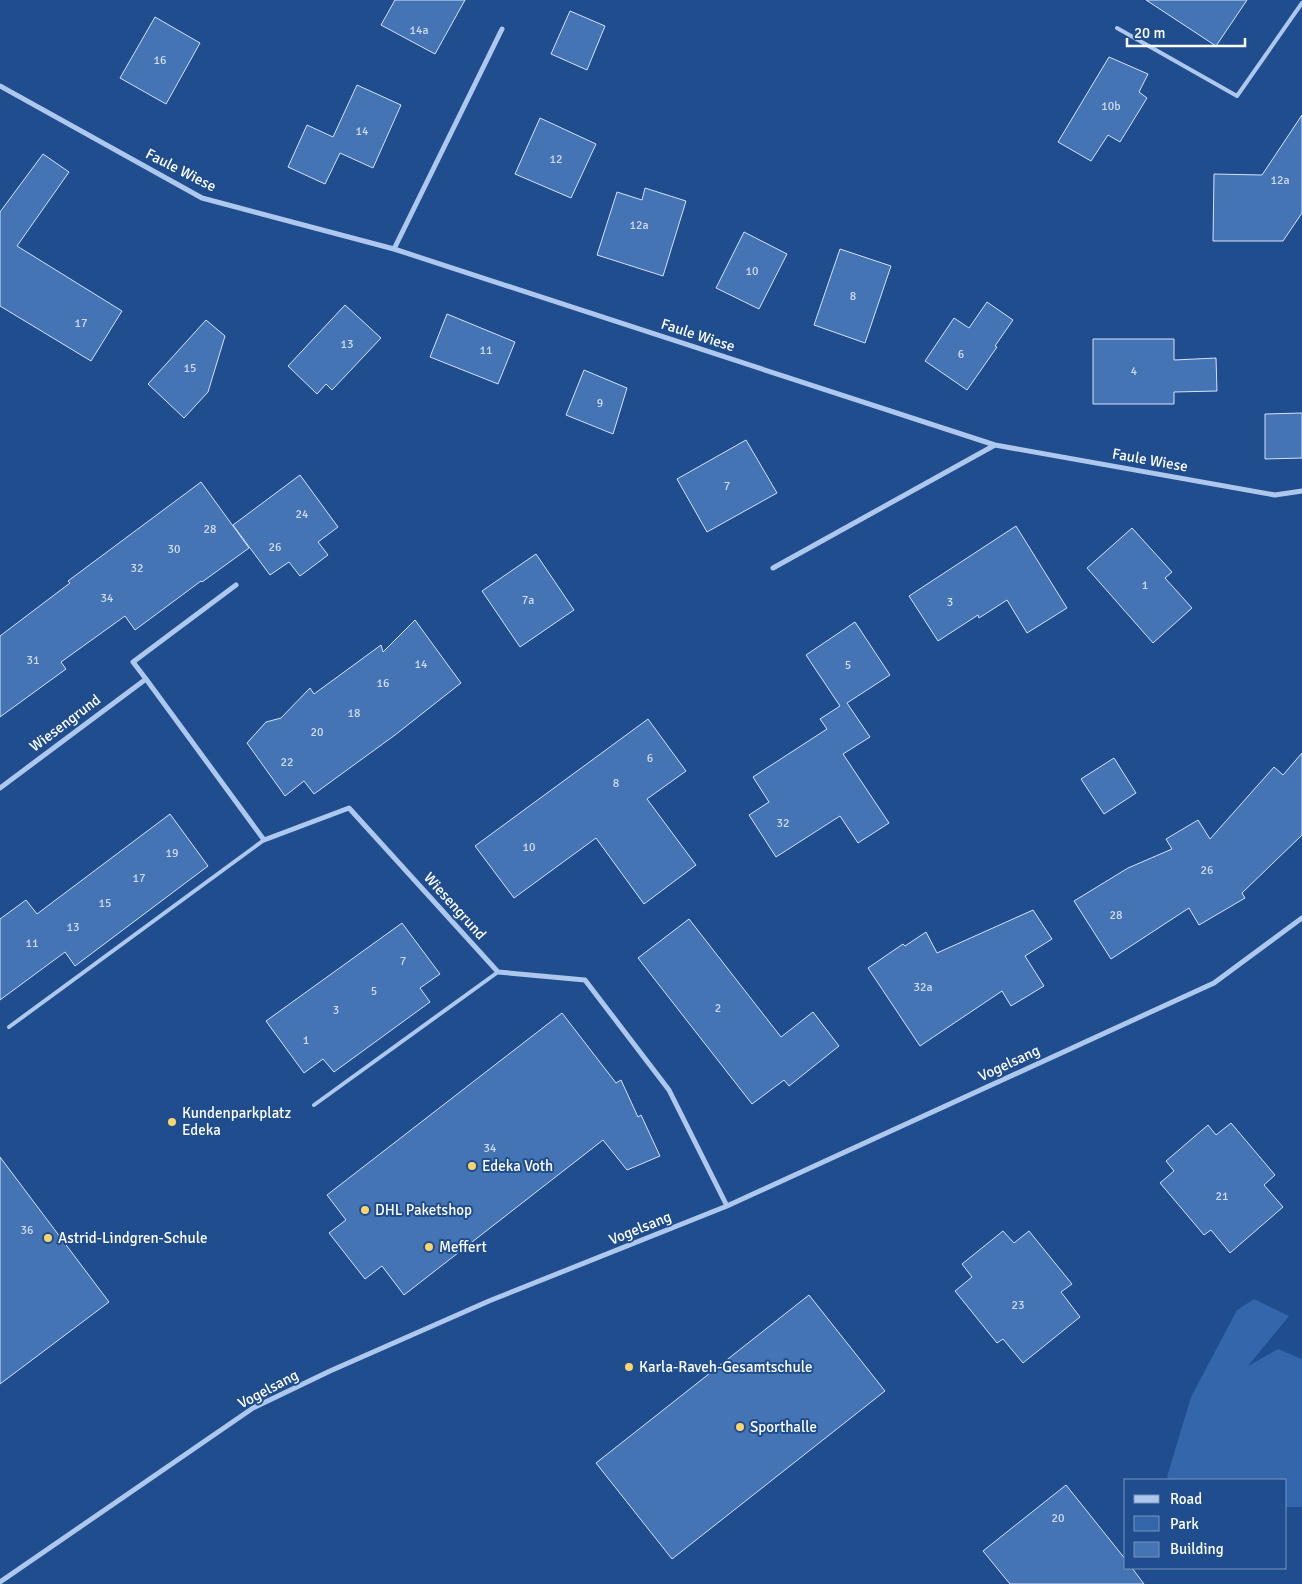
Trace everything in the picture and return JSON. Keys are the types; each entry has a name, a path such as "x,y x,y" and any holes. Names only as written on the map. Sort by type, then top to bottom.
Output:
{"street":[{"path":"394,249 502,29"},
{"name":"Faule Wiese","path":"0,86 202,198 394,249 995,445 1275,495 1302,491"},
{"path":"773,568 995,445"},
{"path":"236,586 133,662 264,840"},
{"name":"Wiesengrund","path":"0,788 146,680"},
{"name":"Wiesengrund","path":"264,840 349,808 498,972"},
{"name":"Vogelsang","path":"0,1582 253,1408 330,1371 490,1301 727,1206 1214,983 1302,918"},
{"path":"498,972 585,980 669,1090 727,1206"}],"lane":[{"path":"1117,28 1237,96 1302,4"},
{"path":"9,1027 264,840"},
{"path":"314,1105 498,972"}],"green space":[{"path":"1254,1299 1289,1316 1248,1366 1278,1349 1302,1359 1302,1507 1287,1507 1287,1479 1168,1479 1167,1477 1191,1397 1237,1310"}],"building":[{"path":"395,0 465,0 435,54 381,25"},
{"path":"1146,0 1247,0 1216,46"},
{"path":"570,11 605,26 587,70 551,54"},
{"path":"155,17 200,43 166,104 120,78"},
{"path":"1109,57 1148,74 1139,92 1147,98 1120,142 1108,135 1091,161 1058,142"},
{"path":"357,85 401,105 373,168 340,153 325,184 288,167 307,125 333,137"},
{"path":"1302,115 1302,213 1283,241 1213,241 1214,174 1262,175"},
{"path":"540,118 596,144 571,198 515,174"},
{"path":"43,154 69,172 17,246 122,311 91,361 0,306 0,212"},
{"path":"645,188 686,201 663,276 597,255 617,192 642,200"},
{"path":"744,232 787,254 759,309 716,288"},
{"path":"840,249 891,266 865,343 814,325"},
{"path":"987,302 1013,320 967,390 925,361 954,318 969,328"},
{"path":"345,305 381,338 332,390 326,384 317,394 288,366"},
{"path":"447,314 515,342 498,384 430,357"},
{"path":"206,320 225,336 208,392 184,418 148,384"},
{"path":"1093,339 1174,339 1174,360 1216,358 1217,391 1174,392 1174,404 1093,404"},
{"path":"584,370 627,388 613,434 566,415"},
{"path":"1302,413 1302,458 1265,459 1265,414"},
{"path":"746,440 777,493 707,532 677,479"},
{"path":"300,475 338,527 318,542 328,555 300,576 289,562 270,575 233,525"},
{"path":"201,482 249,548 135,630 125,616 61,662 66,669 0,717 0,636 70,583 68,581"},
{"path":"1016,526 1067,608 1027,633 1007,600 979,618 978,615 938,641 909,596"},
{"path":"1132,528 1172,572 1165,578 1192,608 1153,643 1087,568"},
{"path":"536,554 574,610 520,647 482,591"},
{"path":"415,620 461,683 395,735 314,794 304,781 285,796 247,743 266,722 281,718 310,688 314,694 381,645 383,652"},
{"path":"855,622 890,675 847,703 870,737 843,754 889,823 858,843 840,816 776,857 749,815 769,802 753,777 827,729 820,719 840,706 806,655"},
{"path":"648,719 686,771 647,799 696,865 644,904 596,838 514,898 475,846"},
{"path":"1302,753 1302,835 1242,893 1245,898 1199,925 1189,908 1111,959 1074,901 1128,868 1172,849 1166,839 1198,820 1210,839 1274,767 1283,775"},
{"path":"1114,758 1136,793 1104,814 1081,779"},
{"path":"170,814 208,866 75,966 65,952 0,1000 0,919 26,900 37,914"},
{"path":"1033,910 1052,939 1025,956 1044,986 1011,1006 1002,991 920,1046 868,968 903,944 905,946 926,932 937,953"},
{"path":"689,919 781,1037 813,1012 839,1046 789,1086 784,1080 752,1104 638,958"},
{"path":"402,923 440,974 420,988 430,1002 334,1072 323,1059 304,1073 266,1021"},
{"path":"562,1013 616,1083 621,1080 638,1117 641,1115 660,1156 627,1170 603,1140 404,1295 382,1266 365,1279 329,1233 346,1220 327,1195"},
{"path":"1231,1123 1275,1175 1264,1185 1283,1207 1230,1253 1211,1230 1204,1235 1160,1183 1174,1171 1166,1161 1208,1125 1216,1135"},
{"path":"0,1157 109,1302 0,1384"},
{"path":"1003,1231 1014,1243 1029,1231 1072,1284 1061,1292 1080,1317 1023,1363 1003,1339 997,1343 955,1291 972,1277 962,1264"},
{"name":"Sporthalle","path":"809,1295 885,1391 672,1559 596,1463"},
{"path":"1066,1485 1124,1558 1124,1569 1133,1569 1144,1584 1010,1584 983,1551"}],"place":[{"name":"Kundenparkplatz Edeka","path":"172,1122"},
{"name":"Edeka Voth","path":"472,1166"},
{"name":"DHL Paketshop","path":"365,1210"},
{"name":"Astrid-Lindgren-Schule","path":"48,1238"},
{"name":"Meffert","path":"429,1247"},
{"name":"Karla-Raveh-Gesamtschule","path":"629,1367"},
{"name":"Sporthalle","path":"740,1427"}]}
